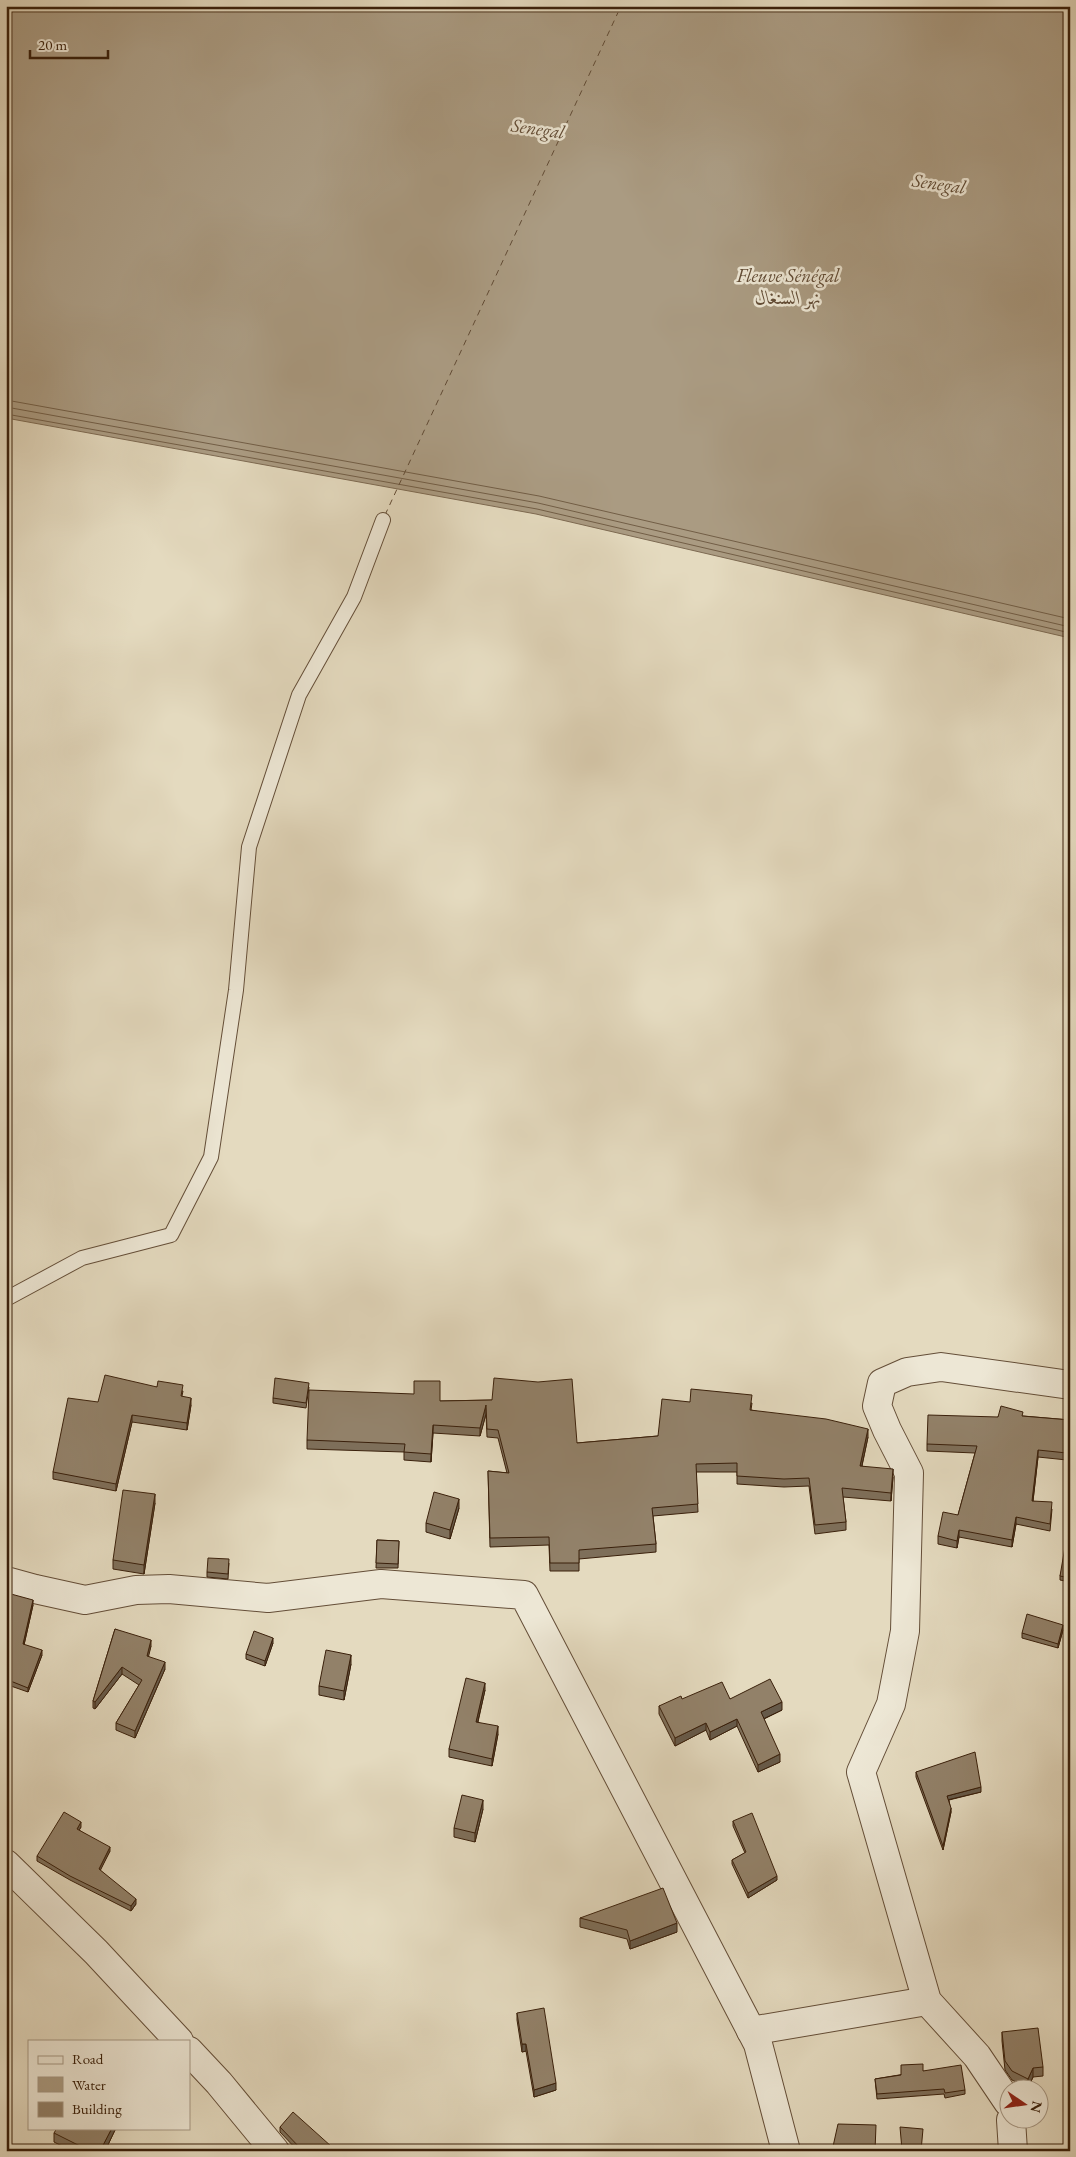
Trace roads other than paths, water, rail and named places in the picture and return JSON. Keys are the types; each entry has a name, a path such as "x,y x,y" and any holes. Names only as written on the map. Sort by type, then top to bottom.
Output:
{"street":[{"path":"998,2087 977,2056 927,2001 861,1772 891,1704 905,1630 909,1473 886,1430 877,1406 882,1383 907,1372 941,1367 1070,1385"},
{"path":"6,1581 85,1600 136,1590 169,1589 268,1598 381,1584 524,1595 758,2044 786,2151"},
{"path":"6,1864 96,1952 178,2040"},
{"path":"751,2031 927,2001"},
{"path":"190,2052 219,2083 275,2151"},
{"path":"1012,2130 1013,2151"}],"lane":[{"path":"6,1299 82,1258 171,1236 211,1157 236,990 249,847 299,695 354,597 383,520"}],"water":[{"name":"Fleuve Sénégal نهر السنغال","path":"6,6 1070,6 1070,638 536,514 6,418"}],"water label":[{"name":"Senegal","path":"538,128"},
{"name":"Senegal","path":"939,183"}]}
